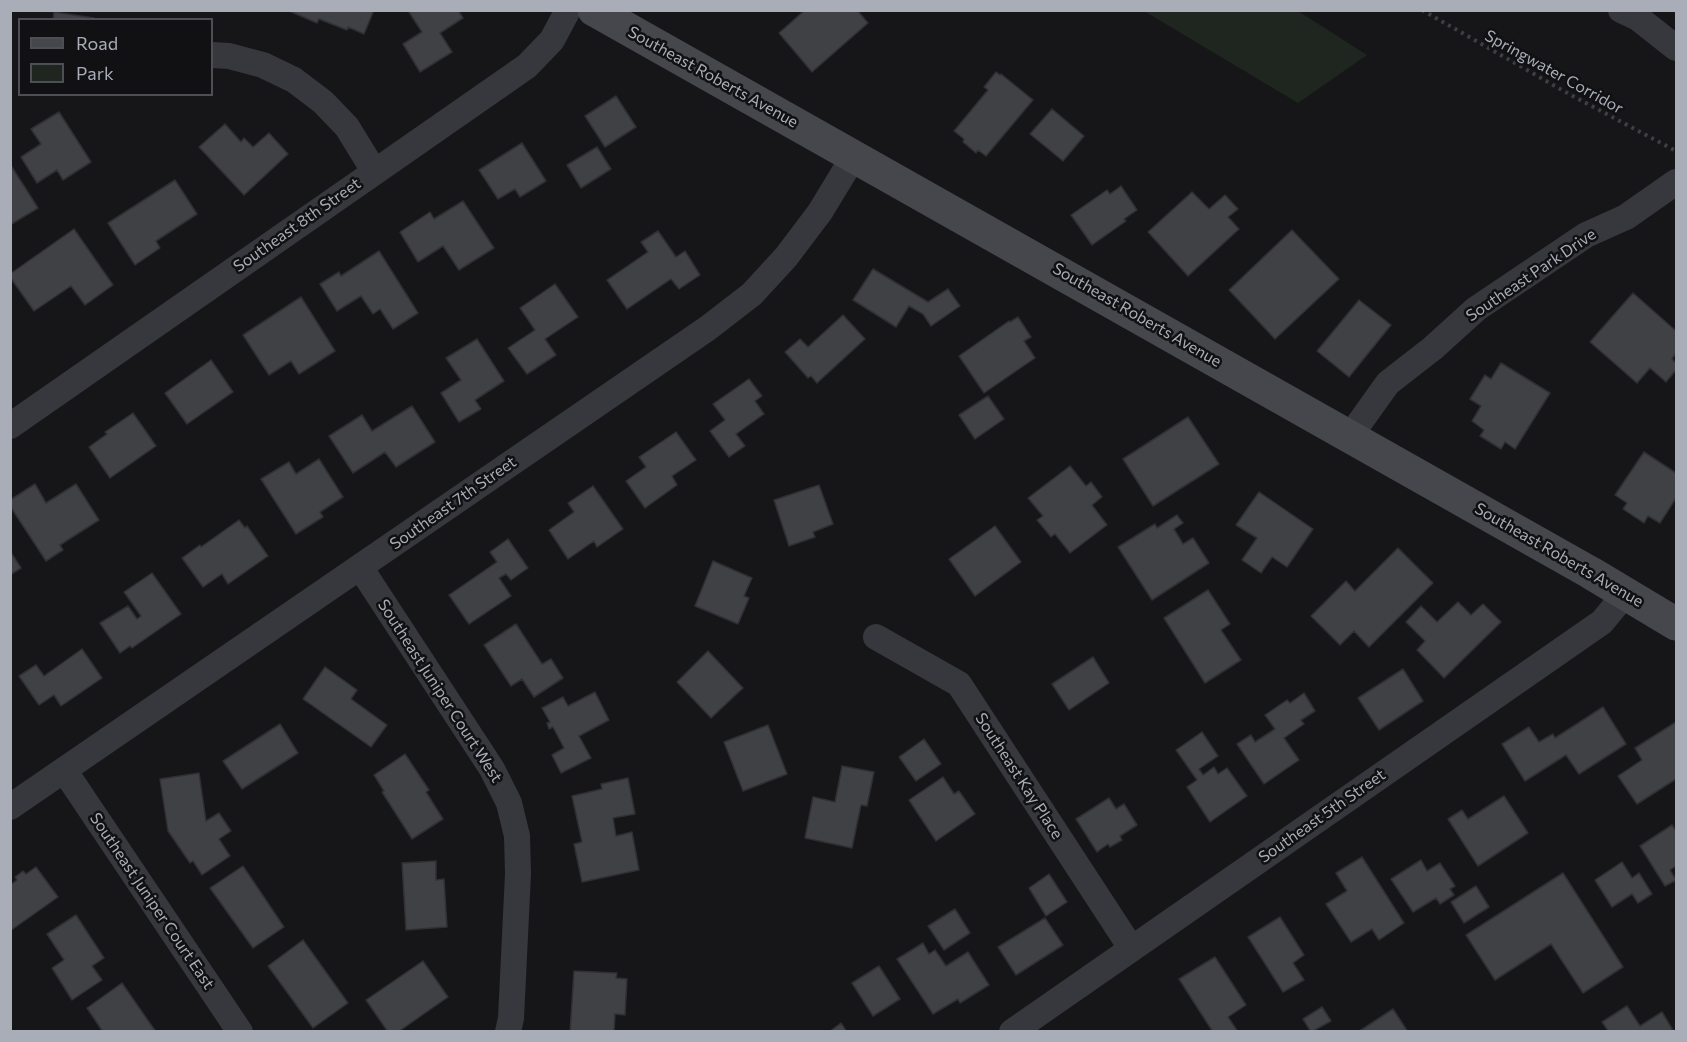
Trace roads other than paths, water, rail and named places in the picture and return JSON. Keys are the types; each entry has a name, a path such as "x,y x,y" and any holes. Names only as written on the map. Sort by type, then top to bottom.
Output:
{"street":[{"name":"Southeast 8th Street","path":"10,426 527,66 552,40 568,10"},
{"name":"Southeast Roberts Avenue","path":"594,10 1350,436 1677,624"},
{"path":"1621,10 1638,18 1677,48"},
{"path":"213,55 229,56 263,65 294,80 323,102 347,127 374,171"},
{"name":"Southeast 7th Street","path":"10,807 699,334 752,294 786,257 820,212 854,156"},
{"name":"Southeast Park Drive","path":"1350,436 1388,383 1433,348 1476,309 1586,235 1626,218 1677,182"},
{"name":"Southeast Juniper Court West","path":"360,567 492,768 509,804 517,836 518,874 511,1018 508,1032"},
{"name":"Southeast 5th Street","path":"1012,1032 1602,622 1626,593"},
{"name":"Southeast Kay Place","path":"876,637 959,684 1131,948"},
{"name":"Southeast Juniper Court East","path":"64,770 240,1032"}]}
